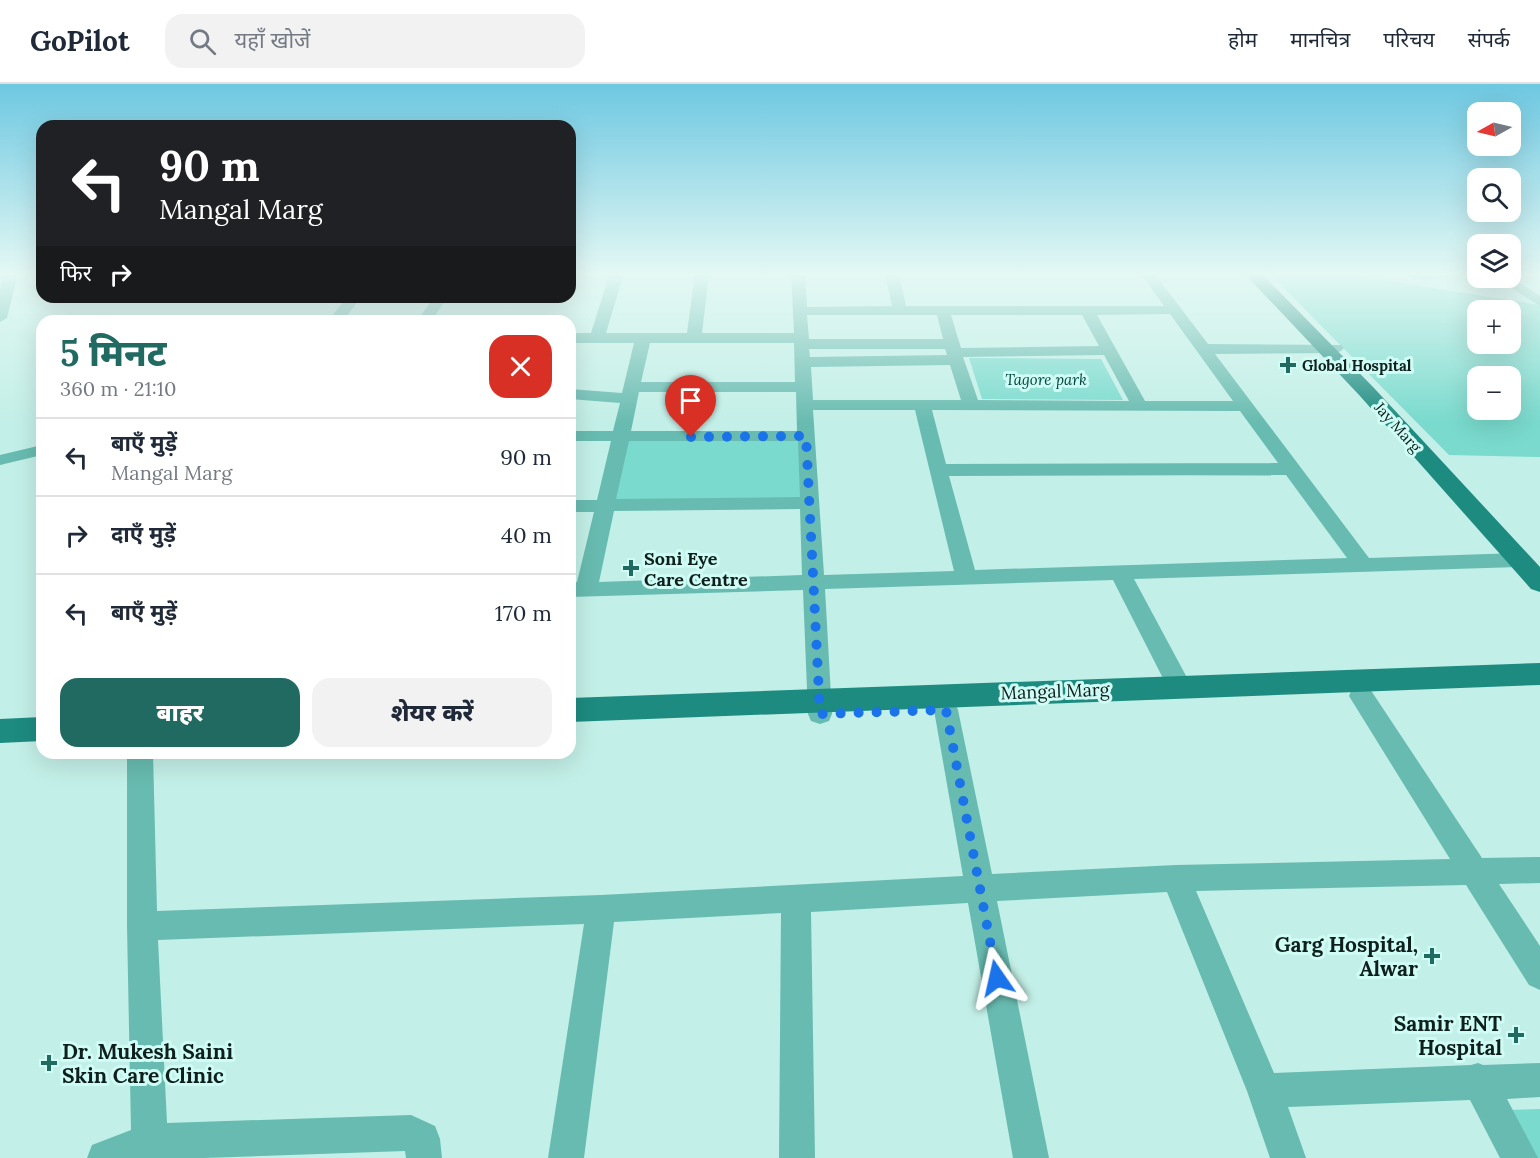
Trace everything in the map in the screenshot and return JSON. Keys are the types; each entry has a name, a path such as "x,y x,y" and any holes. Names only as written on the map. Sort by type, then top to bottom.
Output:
{"main road":[{"name":"Jay Marg","path":"1305,323 1540,564"},
{"name":"Jay Marg","path":"1308,323 1540,583"},
{"name":"Mangal Marg","path":"576,723 820,707 946,710 1540,674"},
{"name":"Mangal Marg","path":"576,710 820,707 1184,695 1361,696 1540,691"},
{"path":"0,731 36,729"},
{"path":"0,746 36,744"}],"street":[{"path":"597,338 602,323"},
{"path":"694,338 696,323"},
{"path":"801,323 820,707"},
{"path":"946,323 971,405"},
{"path":"1094,323 1140,406"},
{"path":"1184,323 1363,565"},
{"path":"576,338 694,338 802,348 954,352 1109,350"},
{"path":"643,338 607,506 578,590 1518,560"},
{"path":"1203,349 1331,348"},
{"path":"576,394 804,396 922,405 1245,406"},
{"path":"922,405 966,578"},
{"path":"576,436 621,438 806,436"},
{"path":"0,460 36,451"},
{"path":"938,470 1292,469"},
{"path":"576,506 810,502"},
{"path":"1120,573 1184,695"},
{"path":"1361,696 1540,974"},
{"path":"946,710 1031,1158"},
{"path":"140,759 142,926 150,1150"},
{"path":"142,926 601,909 1176,878 1540,870"},
{"path":"1176,878 1264,1091 1288,1158"},
{"path":"796,898 797,1158"},
{"path":"566,1158 601,909"},
{"path":"1264,1091 1478,1080 1540,1080"},
{"path":"1478,1080 1520,1158"},
{"path":"105,1158 150,1150 411,1133 422,1139 424,1158"}],"green space":[{"path":"1319,323 1467,323 1467,354 1521,354 1521,323 1540,323 1540,457 1449,455"},
{"name":"Tagore park","path":"969,358 1101,359 1123,400 982,399"},
{"path":"804,440 802,498 612,502 627,441"},
{"path":"1540,1109 1540,1158 1536,1158 1510,1110"}],"place":[{"name":"Global Hospital","path":"1288,365"},
{"name":"Soni Eye Care Centre","path":"631,568"},
{"name":"Garg Hospital, Alwar","path":"1432,956"},
{"name":"Samir ENT Hospital","path":"1516,1035"},
{"name":"Dr. Mukesh Saini Skin Care Clinic","path":"49,1063"}],"route":[{"path":"691,437 806,436 820,714 946,710 997,978"}]}
